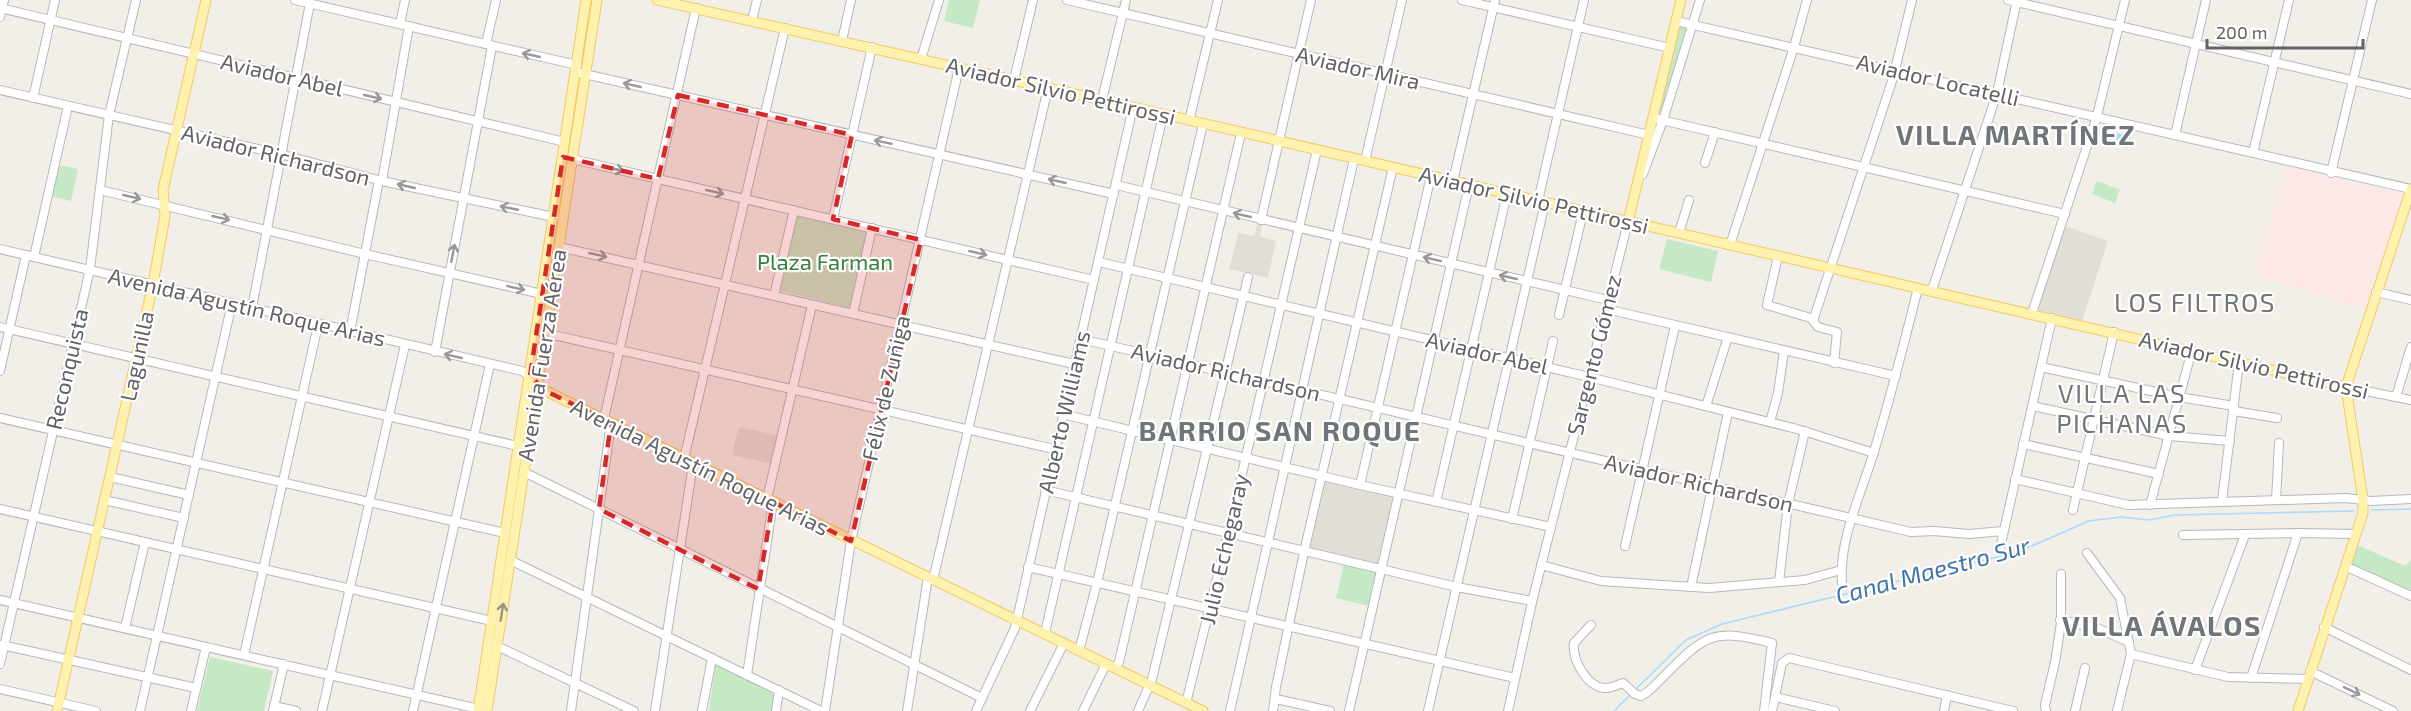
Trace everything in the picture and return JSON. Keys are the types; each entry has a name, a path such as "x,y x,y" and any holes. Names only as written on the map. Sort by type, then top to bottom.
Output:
{"main road":[{"name":"Lagunilla","path":"58,707 153,284 165,216 164,190 206,0"},
{"name":"Avenida Fuerza Aérea","path":"481,710 505,533 537,386 559,247 572,159 586,0"},
{"name":"Avenida Fuerza Aérea","path":"481,710 497,646 524,472 523,447 530,376 565,142 579,70 597,0"},
{"name":"Sargento Gómez","path":"1628,222 1649,135 1658,119 1681,0"},
{"name":"Aviador Silvio Pettirossi","path":"663,1 1932,290 2346,387"},
{"path":"558,186 554,242 559,247"},
{"path":"2298,711 2361,518 2363,500 2346,387 2410,193"},
{"name":"Avenida Agustín Roque Arias","path":"530,376 537,386 851,541 1045,633 1189,707 1203,711"}],"street":[{"path":"33,98 56,0"},
{"name":"Reconquista","path":"0,664 2,645 14,603 90,269 110,115 136,0"},
{"path":"295,0 489,45 678,95 852,135 1029,174 1115,190 1146,193 1608,300"},
{"path":"400,24 405,0"},
{"path":"435,351 478,122 496,0"},
{"path":"752,20 757,0"},
{"path":"842,41 851,0"},
{"path":"921,59 939,0"},
{"path":"1014,80 1033,0"},
{"name":"Aviador Mira","path":"1067,0 1649,135"},
{"path":"1102,100 1126,0"},
{"path":"1190,121 1218,0"},
{"path":"1261,220 1311,0"},
{"path":"1365,161 1402,0"},
{"path":"1462,0 1494,4 1578,27 1670,48"},
{"path":"1428,711 1527,281 1558,114 1584,0"},
{"path":"1636,192 1658,119 1700,0"},
{"path":"1730,245 1807,0"},
{"path":"1834,363 1837,332 1814,325 1814,319 1895,70 1912,0"},
{"path":"2008,0 2411,94"},
{"path":"2031,313 2097,116 2125,0"},
{"path":"2175,135 2206,0"},
{"path":"2253,153 2289,0"},
{"path":"2331,172 2372,0"},
{"path":"1932,290 1997,93 2017,1"},
{"path":"252,309 295,78 314,3"},
{"path":"1453,181 1494,4"},
{"name":"Aviador Abel","path":"1,8 565,142"},
{"path":"571,711 619,350 696,8"},
{"name":"Aviador Locatelli","path":"1676,21 2097,116 2410,193"},
{"path":"350,332 409,26"},
{"path":"655,711 680,550 688,461 705,369 785,28"},
{"path":"833,219 872,47"},
{"name":"Félix de Zuñiga","path":"823,711 851,541 959,68"},
{"path":"908,711 930,579 969,430 1048,88"},
{"name":"Aviador Richardson","path":"0,90 280,154 380,180 554,217"},
{"path":"0,371 68,106"},
{"name":"Alberto Williams","path":"976,711 1015,628 1133,107"},
{"path":"1045,633 1164,115"},
{"path":"1658,119 2065,214"},
{"path":"1079,651 1115,507 1203,124"},
{"path":"1705,163 1715,132"},
{"path":"1083,711 1111,666 1119,662 1241,133"},
{"name":"Julio Echegaray","path":"1189,707 1317,150"},
{"path":"572,159 1094,280"},
{"path":"1230,711 1354,159"},
{"path":"1273,711 1304,552 1393,168"},
{"path":"1360,485 1431,176"},
{"path":"1348,711 1469,185"},
{"path":"100,190 542,294"},
{"path":"1436,502 1507,194"},
{"path":"1679,233 1689,200"},
{"path":"774,296 794,210"},
{"path":"1559,315 1583,212"},
{"name":"Sargento Gómez","path":"1508,711 1532,601 1628,222"},
{"path":"853,314 872,228"},
{"path":"559,247 1074,364"},
{"name":"Avenida Agustín Roque Arias","path":"0,249 522,371 530,376"},
{"path":"1778,255 1767,305 1814,319"},
{"name":"Aviador Abel","path":"1098,262 1659,394 1805,431 1874,453"},
{"path":"1138,711 1150,685 1172,600 1248,277"},
{"path":"1842,583 1841,570 1845,537 1874,453 1918,288"},
{"path":"2376,292 2411,300"},
{"path":"140,711 232,303"},
{"path":"747,675 770,501 792,389 812,305"},
{"path":"1606,309 1896,376"},
{"path":"2000,548 2052,318"},
{"path":"244,655 318,325"},
{"path":"1625,546 1675,326"},
{"path":"0,327 523,447"},
{"path":"2073,510 2114,332"},
{"path":"545,333 1054,449"},
{"path":"1706,406 1728,337"},
{"name":"Aviador Richardson","path":"1081,339 1915,532 1970,534 2004,531"},
{"path":"1512,519 1552,341"},
{"path":"322,711 405,345"},
{"path":"2396,397 2411,347"},
{"path":"2150,505 2192,350"},
{"path":"1770,422 1778,393 1784,351"},
{"path":"2222,501 2239,362"},
{"path":"412,711 490,364"},
{"path":"2041,367 2277,418"},
{"name":"Aviador Silvio Pettirossi","path":"2346,387 2411,400"},
{"path":"2032,406 2169,436 2230,441"},
{"path":"1691,587 1728,412"},
{"path":"1062,414 1321,476 1551,527"},
{"path":"0,418 505,533"},
{"path":"1779,582 1788,504 1805,431"},
{"path":"2276,500 2279,443"},
{"path":"2024,444 2159,474"},
{"path":"524,472 982,698"},
{"path":"110,477 189,495"},
{"path":"2015,479 2128,505 2351,498 2411,499"},
{"path":"1045,490 1456,587 1532,601"},
{"path":"104,500 184,518"},
{"path":"0,509 492,621"},
{"path":"2251,678 2298,533"},
{"path":"2183,535 2356,534"},
{"path":"2195,670 2245,535"},
{"path":"125,628 145,542"},
{"path":"2087,553 2120,598 2132,654 2117,711"},
{"path":"510,560 823,711"},
{"path":"1541,565 1601,581 1727,588 1812,579 1841,570"},
{"path":"2345,566 2411,596"},
{"path":"1028,567 1439,663 1515,678"},
{"path":"2045,708 2055,662 2060,620 2061,574"},
{"path":"0,600 481,710"},
{"path":"2060,620 2097,628 2129,642"},
{"path":"1591,625 1574,642 1574,656 1581,669 1590,681 1599,687 1610,688 1623,683 1641,696 1693,647 1716,635 1772,643 1764,711"},
{"path":"2324,627 2411,670"},
{"path":"1030,711 1064,643"},
{"path":"2,645 196,688"},
{"path":"497,646 634,711"},
{"path":"191,711 206,647"},
{"path":"2132,654 2228,677 2309,675 2393,711"},
{"path":"702,711 712,658"},
{"path":"1772,711 1782,663 1789,658 2013,711"},
{"path":"284,664 273,709 296,711"},
{"path":"2075,711 2085,668"},
{"path":"0,689 58,707 96,711"},
{"path":"776,711 779,690"},
{"path":"1944,711 1947,696"},
{"path":"1775,697 1835,711"},
{"path":"1276,699 1299,707 1330,711"}],"highlighted area":[{"path":"678,95 852,135 833,219 921,240 851,541 773,502 758,589 599,509 611,423 544,390 530,376 563,157 658,179"}],"shaded area":[{"path":"2285,166 2404,194 2367,310 2254,273 2278,197 2275,196"},
{"path":"1258,221 1263,222 1260,237 1276,241 1268,278 1229,269 1238,233 1254,236"},
{"path":"2065,226 2108,241 2082,321 2037,310"},
{"path":"739,427 780,436 773,464 732,455"},
{"path":"1325,479 1396,495 1380,564 1309,548"}],"green space":[{"path":"949,0 980,0 973,28 944,21"},
{"path":"1677,25 1689,27 1661,118 1656,115"},
{"path":"58,165 78,169 71,201 50,196"},
{"path":"2097,181 2120,190 2115,203 2092,194"},
{"name":"Plaza Farman","path":"797,216 869,233 851,308 780,291"},
{"path":"1667,239 1718,251 1711,282 1659,269"},
{"path":"2355,544 2405,566 2411,560 2411,593 2348,565"},
{"path":"1344,564 1376,571 1368,606 1336,598"},
{"path":"210,657 273,671 264,711 197,711"},
{"path":"716,662 776,693 773,711 709,711"}],"water":[{"path":"2112,132 2131,137 2128,148 2110,144"}],"waterway":[{"name":"Canal Maestro Sur","path":"2371,510 2411,509"},
{"name":"Canal Maestro Sur","path":"1636,689 1686,640 1722,624 2018,552 2089,521 2120,517 2149,520 2175,515 2354,511"},
{"name":"Canal Maestro Sur","path":"1614,711 1630,695"}],"district":[{"name":"VILLA MARTÍNEZ","path":"2016,135"},
{"name":"LOS FILTROS","path":"2195,303"},
{"name":"VILLA LAS PICHANAS","path":"2122,409"},
{"name":"BARRIO SAN ROQUE","path":"1280,431"},
{"name":"VILLA ÁVALOS","path":"2162,626"}]}
